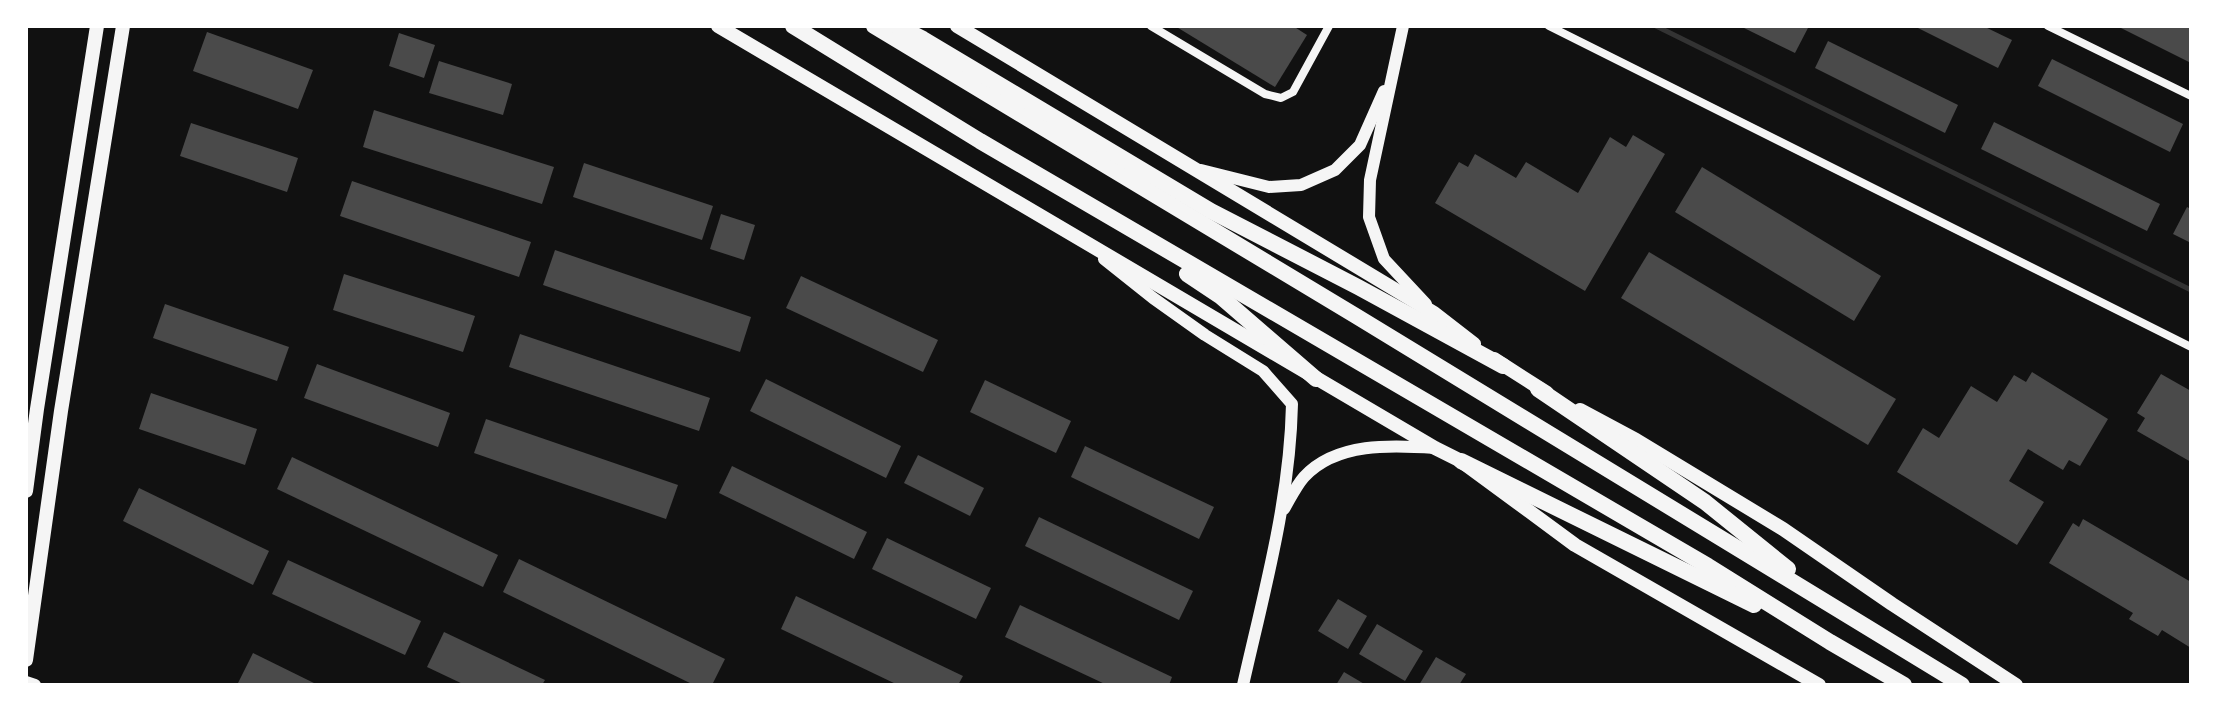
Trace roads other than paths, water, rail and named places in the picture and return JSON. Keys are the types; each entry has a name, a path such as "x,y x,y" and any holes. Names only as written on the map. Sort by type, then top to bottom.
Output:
{"highway":[{"path":"793,26 980,141 1708,566 1904,685"},
{"path":"874,26 1962,685"},
{"path":"897,26 1211,211 1503,366"},
{"path":"980,141 1220,296 1316,379"},
{"path":"1538,389 1705,502 1840,610"},
{"path":"1461,461 1830,642"}],"main road":[{"path":"26,491 97,26"},
{"path":"26,660 61,411 123,26"},
{"path":"718,26 1083,243 1461,461 1575,545 1819,685"},
{"path":"957,26 1434,313 1538,389 1636,440 1783,529 2016,685"}],"street":[{"path":"1151,26 1265,94 1281,98 1293,92 1329,26"},
{"path":"1403,26 1370,180 1369,217 1384,259 1434,313"},
{"path":"1549,26 2191,347"},
{"path":"2048,26 2191,96"},
{"path":"1189,167 1269,187 1301,185 1335,170 1360,145 1391,77"},
{"path":"1083,243 1205,335 1263,371 1292,404 1291,444 1282,512 1243,685"},
{"path":"1282,512 1304,477 1329,458 1362,449 1402,446 1435,448"},
{"path":"26,682 35,685"}],"waterway":[{"path":"1656,26 2191,290"}]}
